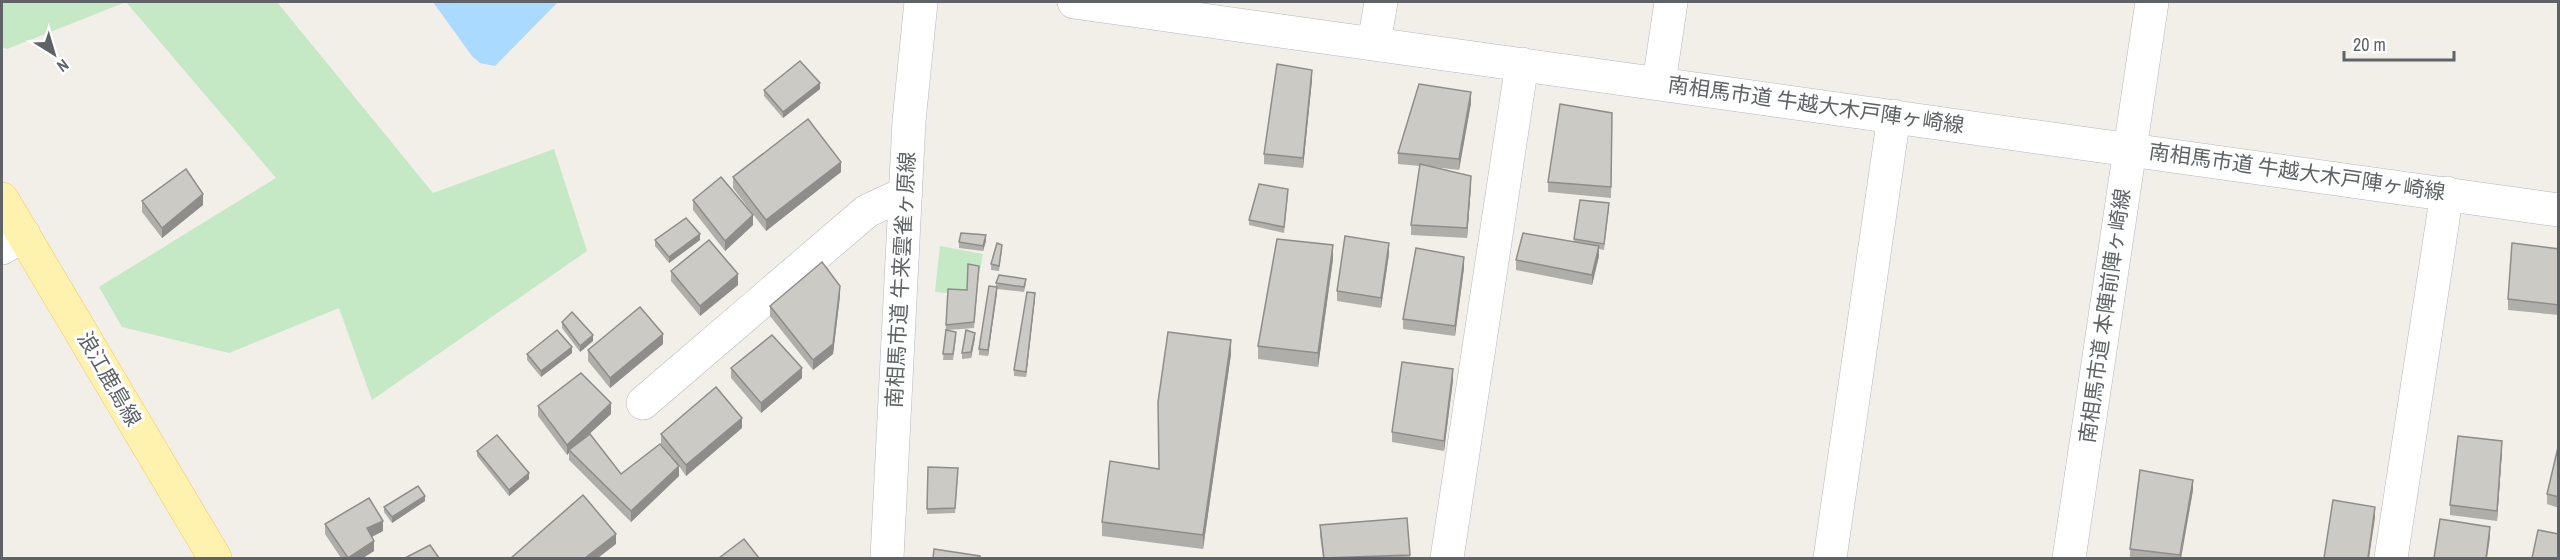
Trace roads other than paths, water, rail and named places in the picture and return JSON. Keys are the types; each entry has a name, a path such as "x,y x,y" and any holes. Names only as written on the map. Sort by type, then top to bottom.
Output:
{"main road":[{"name":"浪江鹿島線","path":"2,200 13,242 215,558"}],"street":[{"name":"南相馬市道 牛来雲雀ヶ原線","path":"887,558 912,74 921,2"},
{"name":"南相馬市道 牛越大木戸陣ヶ崎線","path":"1074,2 2130,150 2447,192 2559,210"},
{"path":"1374,43 1381,2"},
{"path":"1659,83 1671,2"},
{"name":"南相馬市道 本陣前陣ヶ崎線","path":"2069,558 2152,2"},
{"path":"1447,558 1522,64"},
{"path":"1830,558 1894,116"},
{"path":"2391,558 2447,192"},
{"path":"643,403 867,211 906,193"}],"water":[{"path":"433,2 558,2 495,66 480,63 472,56"}]}
